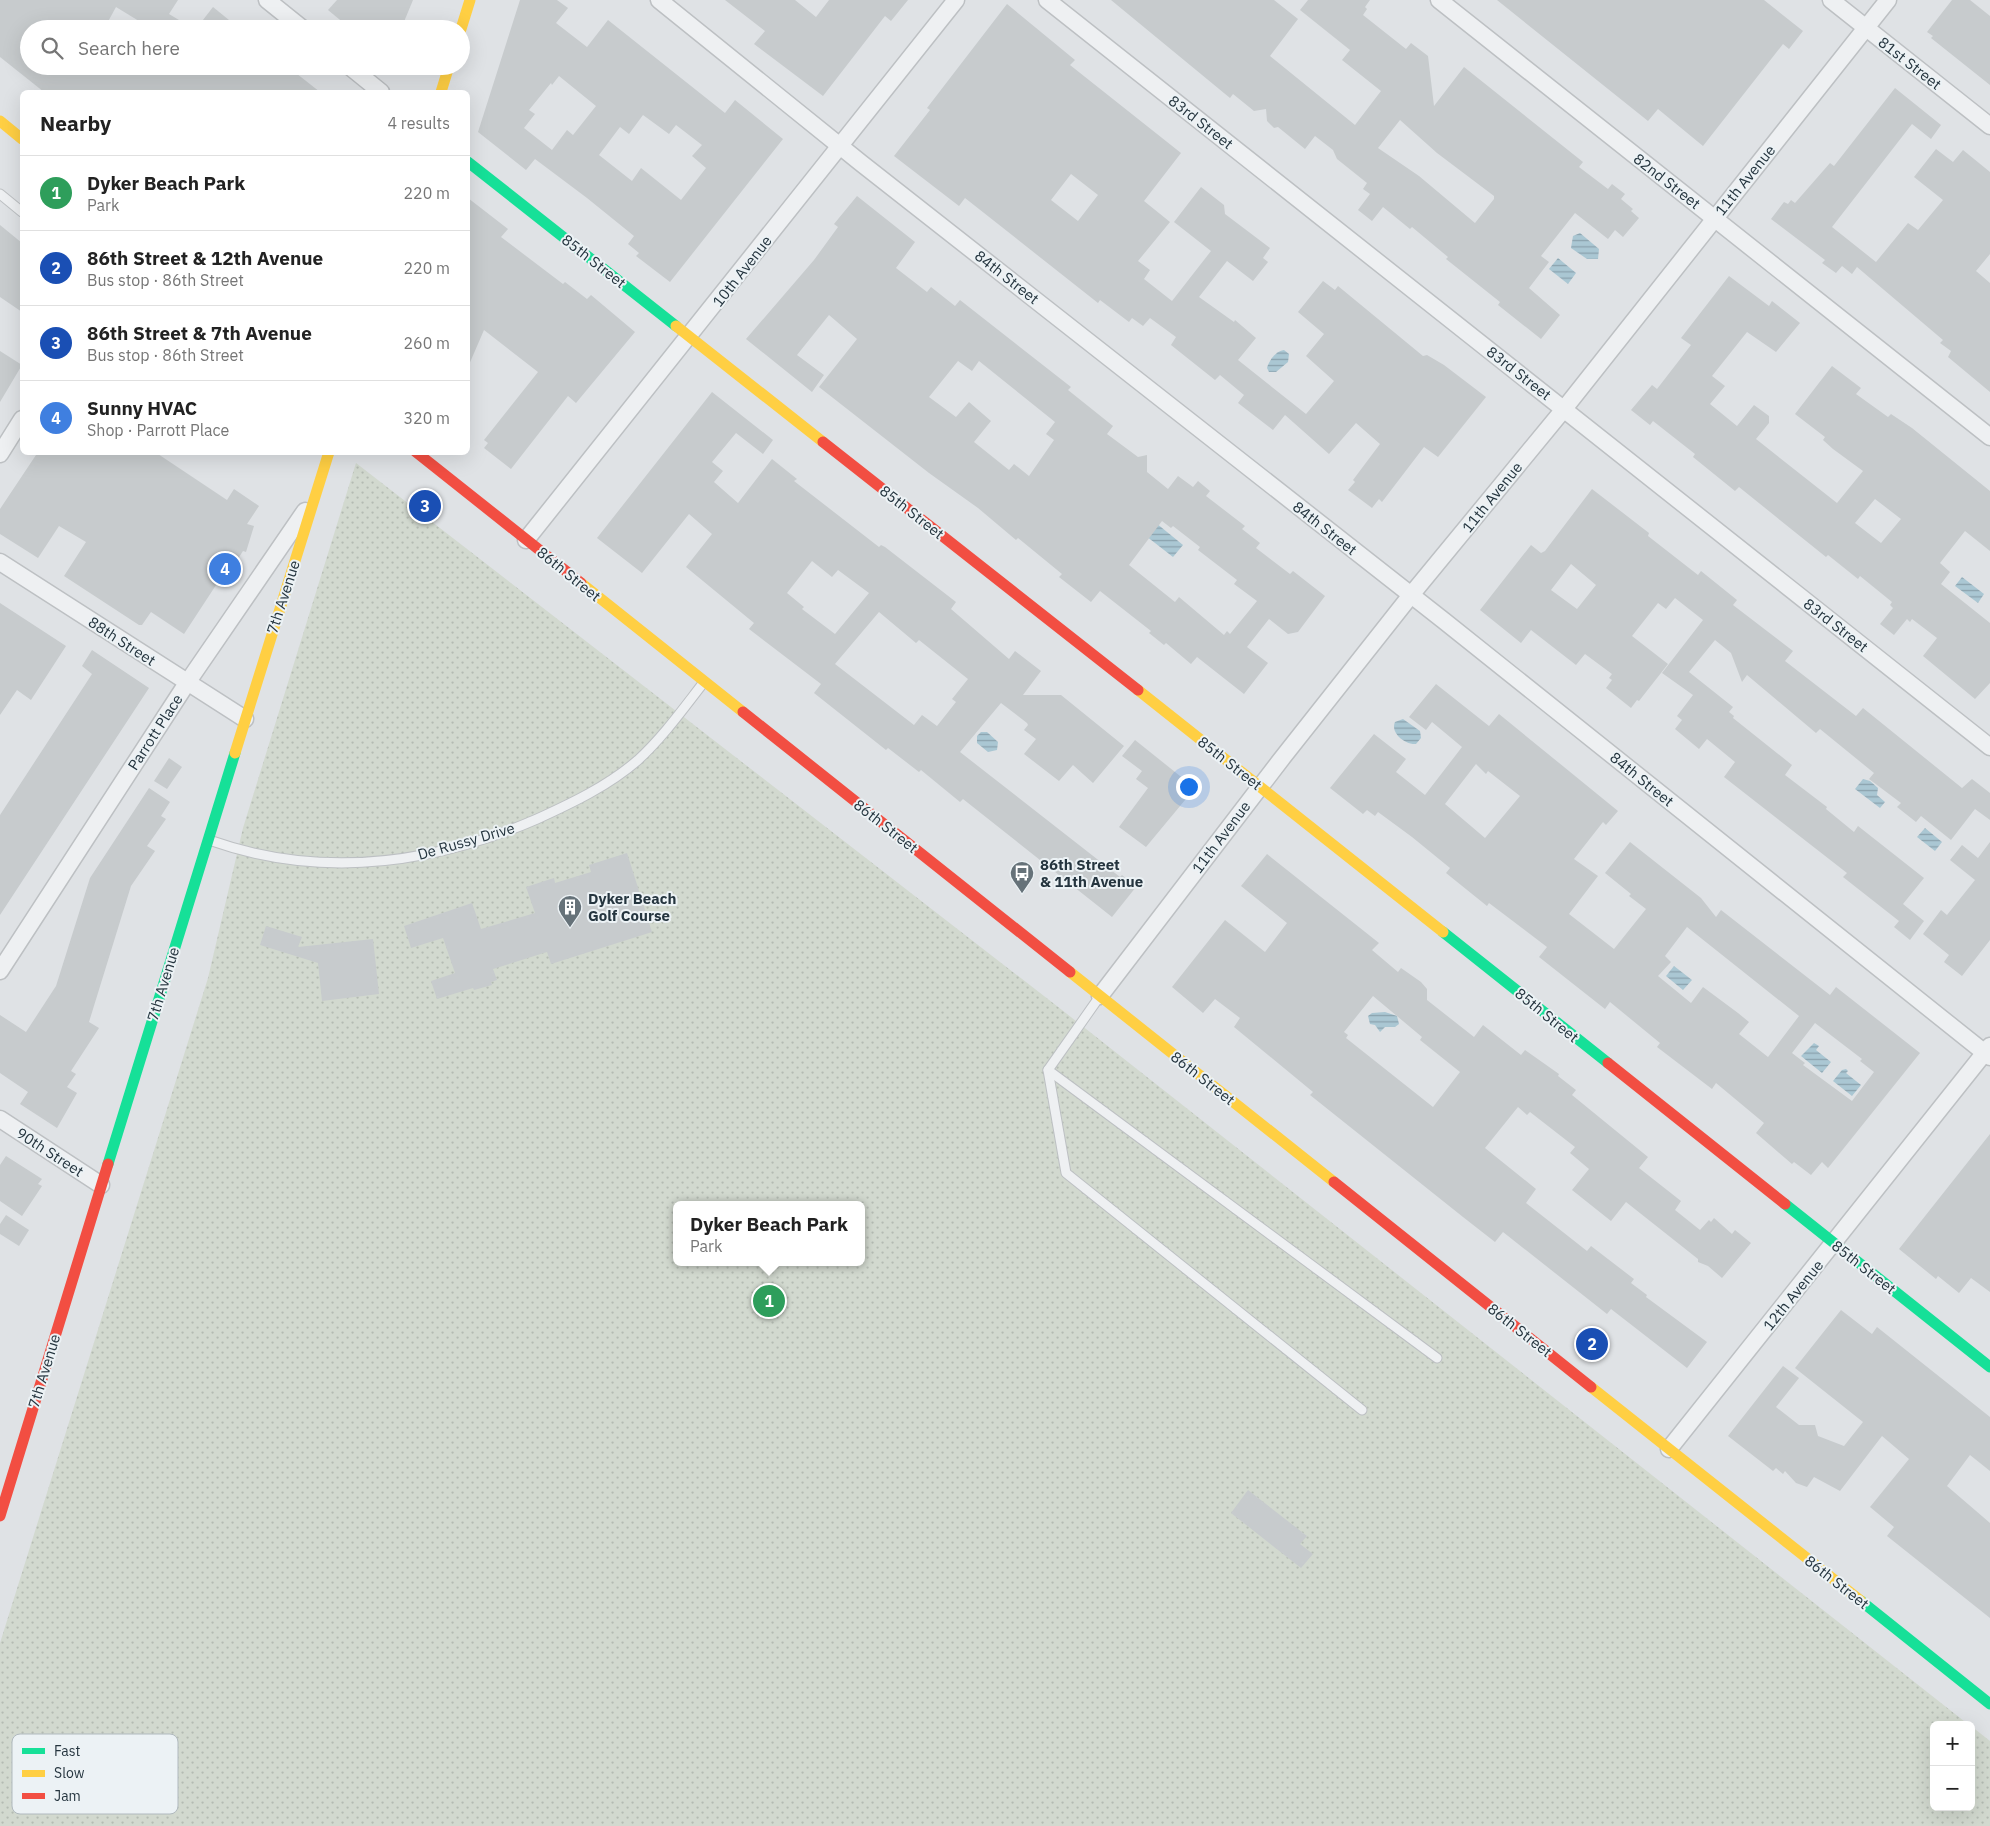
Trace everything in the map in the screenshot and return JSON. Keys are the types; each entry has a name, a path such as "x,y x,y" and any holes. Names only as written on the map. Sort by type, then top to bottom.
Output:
{"main road":[{"path":"464,20 470,0"},
{"path":"442,90 447,75"},
{"path":"0,121 20,137"},
{"name":"85th Street","path":"470,164 1260,786 1990,1367"},
{"name":"7th Avenue","path":"0,1516 245,718 328,455"},
{"name":"86th Street","path":"420,455 1990,1704"}],"street":[{"path":"267,0 292,20"},
{"name":"84th Street","path":"659,0 841,146 1988,1052"},
{"name":"10th Avenue","path":"526,540 690,337 956,0"},
{"name":"83rd Street","path":"1048,0 1990,746"},
{"name":"82nd Street","path":"1438,0 1990,437"},
{"name":"81st Street","path":"1830,0 1990,126"},
{"name":"11th Avenue","path":"1100,996 1260,786 1411,595 1564,409 1888,0"},
{"path":"360,75 379,90"},
{"path":"0,454 20,423"},
{"name":"Parrott Place","path":"0,971 187,683 314,496"},
{"name":"88th Street","path":"0,562 187,683 245,718"},
{"name":"12th Avenue","path":"1669,1448 1988,1052"},
{"name":"90th Street","path":"0,1119 101,1185"}],"lane":[{"path":"0,194 20,210"},
{"name":"De Russy Drive","path":"208,839 251,854 296,861 345,863 400,859 500,834 559,809 601,787 638,760 671,725 704,682"},
{"path":"1100,996 1048,1070 1066,1173 1362,1410"},
{"path":"1048,1070 1437,1358"}],"shaded area":[{"name":"Dyker Beach Golf Course","path":"356,463 1062,1010 1964,1721 1930,1721 1930,1811 1975,1811 1975,1729 1990,1741 1990,1826 0,1826 0,1643 208,978 243,828"}],"water":[{"path":"1580,233 1599,249 1598,259 1587,259 1571,248 1573,236"},
{"path":"1558,258 1576,273 1568,284 1549,269"},
{"path":"1284,350 1289,354 1288,362 1276,372 1269,372 1267,368 1271,359 1278,352"},
{"path":"1156,523 1183,545 1173,557 1146,536"},
{"path":"1962,577 1984,594 1978,603 1955,586"},
{"path":"1403,719 1420,731 1421,738 1416,744 1407,743 1397,734 1394,726 1395,722"},
{"path":"981,732 987,732 998,742 997,750 988,752 977,743 977,736"},
{"path":"1863,779 1870,781 1878,788 1877,795 1885,802 1880,808 1855,789"},
{"path":"1925,828 1942,842 1935,851 1917,837"},
{"path":"1674,966 1692,980 1683,990 1666,976"},
{"path":"1385,1012 1397,1016 1399,1024 1395,1027 1385,1027 1380,1032 1375,1025 1370,1024 1368,1016 1372,1013"},
{"path":"1814,1043 1819,1046 1816,1050 1831,1062 1822,1073 1801,1056"},
{"path":"1846,1069 1848,1071 1846,1073 1861,1085 1852,1096 1833,1081 1842,1070"}],"building":[{"path":"0,0 178,0 169,14 179,20 137,20 116,7 109,20 20,20 20,73 0,57"},
{"path":"337,0 413,0 405,20 340,20 328,10"},
{"path":"520,0 557,0 568,8 556,23 587,47 608,20 725,113 735,100 783,139 670,282 636,256 639,253 628,244 634,236 587,198 535,159 526,170 478,132","holes":["559,76 596,106 573,135 567,130 552,150 524,128 535,114 529,110","643,115 669,134 676,125 702,145 692,156 706,168 681,200 641,168 632,181 599,155 620,127 629,134"]},
{"path":"725,0 795,0 816,17 829,0 908,0 891,21 885,16 823,96 754,44 765,31"},
{"path":"1111,0 1274,0 1298,19 1270,56 1355,125 1381,91 1342,60 1350,50 1300,10 1308,0 1370,0 1365,7 1367,9 1363,15 1406,49 1411,43 1428,56 1434,106 1464,67 1583,162 1579,167 1608,189 1612,184 1625,194 1621,199 1633,209 1631,211 1639,218 1623,237 1615,230 1608,239 1575,213 1541,256 1549,262 1529,288 1560,315 1541,339 1498,305 1500,302 1446,259 1448,257 1412,227 1410,229 1383,207 1372,221 1358,210 1370,194 1363,189 1367,183 1337,159 1333,150 1315,136 1305,149 1278,127 1274,128 1267,121 1266,109 1254,111 1233,94 1230,98","holes":["1400,120 1437,153 1494,196 1494,199 1475,223 1419,176 1378,148"]},
{"path":"1497,0 1764,0 1803,31 1789,49 1783,44 1703,146 1658,109 1648,121"},
{"path":"1952,0 1970,0 1990,16 1990,85 1931,38 1933,36 1927,32"},
{"path":"1007,4 1075,60 1070,65 1181,153 1144,201 1170,222 1138,261 1150,270 1144,279 1172,301 1211,251 1174,222 1201,187 1224,205 1225,214 1270,248 1263,258 1268,262 1253,281 1227,261 1199,297 1234,322 1235,320 1256,338 1238,360 1306,414 1334,381 1306,356 1324,334 1298,312 1323,281 1335,290 1338,286 1423,356 1427,355 1444,365 1486,397 1438,457 1424,447 1382,502 1379,499 1372,508 1348,490 1355,482 1353,480 1380,444 1356,423 1329,454 1285,415 1273,430 1238,403 1244,395 1220,375 1215,380 1171,345 1176,337 1150,318 1143,326 1132,318 1129,322 1100,300 1098,303 965,198 959,206 894,156 930,110 927,108","holes":["1071,174 1098,195 1078,221 1051,200"]},
{"path":"213,7 229,20 203,20"},
{"path":"23,75 298,75 317,90 41,90"},
{"path":"1895,88 1941,125 1931,139 1912,124 1832,227 1876,262 1908,223 1918,230 1943,200 1914,177 1936,149 1953,162 1963,150 1990,172 1990,254 1976,271 1990,283 1990,392 1948,357 1951,351 1940,343 1943,340 1857,267 1852,274 1842,266 1836,273 1822,263 1825,260 1771,219 1784,202 1788,204 1791,200 1795,203 1830,163 1834,166"},
{"path":"857,196 915,242 896,268 927,292 931,287 955,306 960,300 1071,387 1068,390 1113,426 1107,434 1138,457 1147,455 1147,472 1168,489 1178,476 1193,487 1198,481 1210,491 1206,496 1245,526 1242,529 1260,543 1256,548 1290,574 1293,571 1325,596 1298,632 1288,634 1269,619 1247,647 1268,663 1244,694 1197,657 1191,664 1166,643 1164,645 1149,633 1151,631 1100,591 1091,602 1059,577 1062,574 1018,538 1016,540 978,508 929,473 819,387 857,339 829,315 797,355 824,375 812,392 746,339 814,260 838,227 834,224","holes":["958,361 972,371 979,361 1055,422 1046,434 1054,440 1029,476 1014,464 1009,470 974,442 991,421 969,402 956,417 929,397","1162,521 1171,528 1173,526 1200,547 1198,550 1237,580 1234,584 1257,601 1230,634 1227,631 1224,635 1179,597 1175,602 1129,565"]},
{"path":"470,200 508,229 501,237 563,284 565,282 587,299 591,295 635,332 576,403 568,396 511,469 484,448 488,443 484,440 538,372 484,330 470,362"},
{"path":"0,225 20,241 20,311 0,297"},
{"path":"1729,276 1769,306 1772,301 1800,323 1776,352 1747,332 1712,376 1725,386 1710,404 1737,426 1754,405 1769,416 1769,423 1756,439 1837,503 1863,471 1833,449 1823,440 1825,437 1795,414 1832,366 1861,388 1856,394 1888,417 1891,414 1912,428 1990,491 1990,551 1965,531 1940,563 1950,572 1941,584 1990,623 1990,683 1975,699 1923,656 1937,638 1912,619 1910,622 1907,619 1894,635 1880,624 1893,608 1890,605 1892,602 1860,576 1858,579 1828,555 1826,557 1739,487 1735,491 1693,457 1695,454 1653,421 1650,425 1631,410 1652,385 1657,389 1691,345 1681,338","holes":["1875,499 1901,519 1881,543 1855,523"]},
{"path":"0,351 20,364 20,368 0,402"},
{"path":"712,392 773,440 763,454 736,433 712,462 723,471 714,482 738,503 772,459 797,479 794,481 879,547 881,545 885,547 956,602 951,609 1009,659 1015,651 1041,671 1023,695 1061,695 1124,746 1093,783 1073,765 1059,781 1024,754 1036,739 1024,730 1028,725 1027,723 1001,703 960,752 1120,877 1122,875 1136,887 1112,917 963,799 960,802 921,770 919,772 888,748 886,750 814,693 821,684 749,629 754,623 686,567 712,534 689,514 642,573 597,538","holes":["812,561 832,577 838,570 869,593 835,634 802,609 804,607 787,593","879,612 916,643 919,640 968,679 952,699 956,702 937,726 922,715 914,725 835,664"]},
{"path":"36,455 160,455 227,500 234,489 259,506 247,524 254,526 246,552 243,551 223,582 220,579 184,634 151,612 142,625 139,625 64,576 86,542 59,526 38,558 0,534 0,509"},
{"path":"1592,489 1649,533 1648,536 1698,575 1701,571 1737,600 1733,605 1793,651 1785,661 1856,716 1863,708 1962,788 1972,779 1990,793 1990,820 1975,809 1951,840 1921,816 1916,822 1897,807 1901,803 1869,779 1874,773 1820,729 1816,733 1747,675 1742,682 1731,653 1715,640 1689,672 1733,707 1729,712 1734,716 1733,718 1792,765 1785,775 1827,807 1826,809 1854,832 1858,826 1924,878 1903,904 1924,921 1910,940 1894,927 1899,921 1843,877 1847,873 1724,777 1735,762 1707,739 1699,749 1675,729 1682,720 1677,716 1693,695 1662,673 1703,620 1675,598 1666,609 1658,603 1632,636 1668,664 1639,701 1637,700 1631,708 1606,688 1612,680 1609,678 1612,674 1585,654 1576,665 1531,630 1521,643 1480,610 1531,545 1541,553 1545,551","holes":["1571,564 1596,585 1577,609 1551,590"]},
{"path":"0,603 66,646 31,700 17,690 0,715"},
{"path":"92,650 149,688 0,915 0,815 92,674 82,666"},
{"path":"1436,684 1489,726 1499,714 1618,811 1606,825 1603,822 1574,859 1598,876 1569,914 1614,949 1646,909 1605,873 1630,842 1701,898 1716,917 1721,910 1830,995 1836,987 1920,1053 1828,1168 1822,1162 1811,1175 1794,1162 1792,1164 1756,1133 1764,1123 1716,1083 1712,1089 1657,1047 1660,1043 1610,1002 1605,1009 1539,957 1547,947 1489,903 1487,906 1446,873 1450,868 1412,837 1378,812 1375,816 1367,810 1363,814 1330,788 1374,734 1406,759 1396,772 1425,795 1462,747 1432,722 1426,730 1409,717","holes":["1476,764 1486,774 1488,771 1520,796 1485,838 1445,804","1687,927 1799,1016 1768,1057 1739,1034 1749,1022 1703,987 1691,1003 1658,976 1671,962 1665,956","1815,1023 1862,1059 1860,1061 1874,1072 1852,1101 1803,1065 1805,1063 1792,1053"]},
{"path":"1135,740 1195,788 1146,847 1119,827 1148,788 1136,779 1142,771 1122,756"},
{"path":"169,758 182,767 167,789 154,781"},
{"path":"149,788 170,802 161,816 166,819 147,846 155,851 131,886 89,1022 99,1028 71,1071 76,1074 67,1087 77,1093 57,1128 20,1104 28,1092 0,1073 0,1015 26,1032 56,986 90,878"},
{"path":"1990,842 1990,940 1962,976 1944,962 1949,955 1923,934 1941,910 1947,915 1975,880 1950,860 1962,845 1978,858"},
{"name":"Dyker Beach Golf Course","path":"627,853 652,932 551,964 547,952 493,969 497,980 491,982 492,985 474,990 473,988 437,999 431,981 455,973 443,938 411,948 404,926 472,903 481,929 535,913 526,887 554,878 555,883 591,872 589,865"},
{"path":"1267,854 1379,943 1372,950 1398,972 1401,968 1421,982 1427,989 1427,1000 1474,1037 1483,1025 1521,1055 1525,1050 1559,1074 1558,1076 1576,1090 1572,1095 1648,1157 1639,1168 1681,1201 1675,1210 1700,1230 1709,1220 1711,1222 1714,1218 1732,1234 1735,1230 1751,1243 1722,1278 1708,1266 1698,1262 1698,1259 1626,1202 1611,1221 1572,1190 1589,1169 1570,1153 1575,1147 1530,1112 1527,1115 1518,1107 1485,1148 1536,1189 1526,1203 1587,1251 1591,1246 1634,1279 1631,1283 1647,1295 1646,1297 1707,1342 1687,1368 1611,1309 1607,1314 1503,1232 1495,1242 1463,1217 1310,1095 1313,1092 1234,1027 1240,1018 1215,999 1203,1013 1172,987 1225,920 1265,952 1287,923 1241,886","holes":["1373,996 1422,1037 1420,1040 1460,1072 1433,1107 1346,1038 1348,1035 1344,1032"]},
{"path":"266,926 302,937 298,947 373,939 379,994 322,1001 318,963 260,945"},
{"path":"1990,1134 1990,1292 1971,1278 1959,1293 1938,1276 1936,1279 1899,1249"},
{"path":"6,1156 42,1179 38,1184 42,1186 22,1216 0,1201 0,1165"},
{"path":"6,1215 29,1230 19,1246 0,1234 0,1224"},
{"path":"1841,1310 1872,1334 1877,1327 1990,1417 1990,1471 1970,1455 1947,1486 1990,1523 1990,1618 1887,1536 1894,1527 1870,1507 1909,1459 1882,1436 1840,1491 1814,1477 1807,1487 1796,1483 1785,1471 1783,1474 1776,1468 1773,1471 1728,1436 1783,1366 1799,1378 1776,1407 1799,1425 1815,1425 1818,1436 1844,1446 1863,1422 1795,1368"},
{"path":"1248,1490 1307,1536 1300,1544 1313,1554 1301,1568 1231,1513"}],"traffic: fast":[{"path":"470,164 676,326"},
{"path":"108,1164 235,753"},
{"path":"1443,932 1608,1063"},
{"path":"1785,1204 1990,1367"},
{"path":"1861,1601 1990,1704"}],"traffic: slow":[{"path":"464,20 470,0"},
{"path":"442,90 446,75"},
{"path":"0,121 20,137"},
{"path":"676,326 823,442"},
{"path":"235,753 328,455"},
{"path":"581,583 743,712"},
{"path":"1138,690 1443,932"},
{"path":"1070,972 1334,1182"},
{"path":"1591,1387 1861,1601"}],"traffic: jam":[{"path":"823,442 1138,690"},
{"path":"420,455 581,583"},
{"path":"743,712 1070,972"},
{"path":"1608,1063 1785,1204"},
{"path":"0,1516 108,1164"},
{"path":"1334,1182 1591,1387"}],"place":[{"name":"86th Street & 7th Avenue","path":"425,506"},
{"name":"Sunny HVAC","path":"225,569"},
{"name":"86th Street & 11th Avenue","path":"1022,894"},
{"name":"Dyker Beach Golf Course","path":"570,928"},
{"name":"Dyker Beach Park","path":"769,1301"},
{"name":"86th Street & 12th Avenue","path":"1592,1344"}]}
